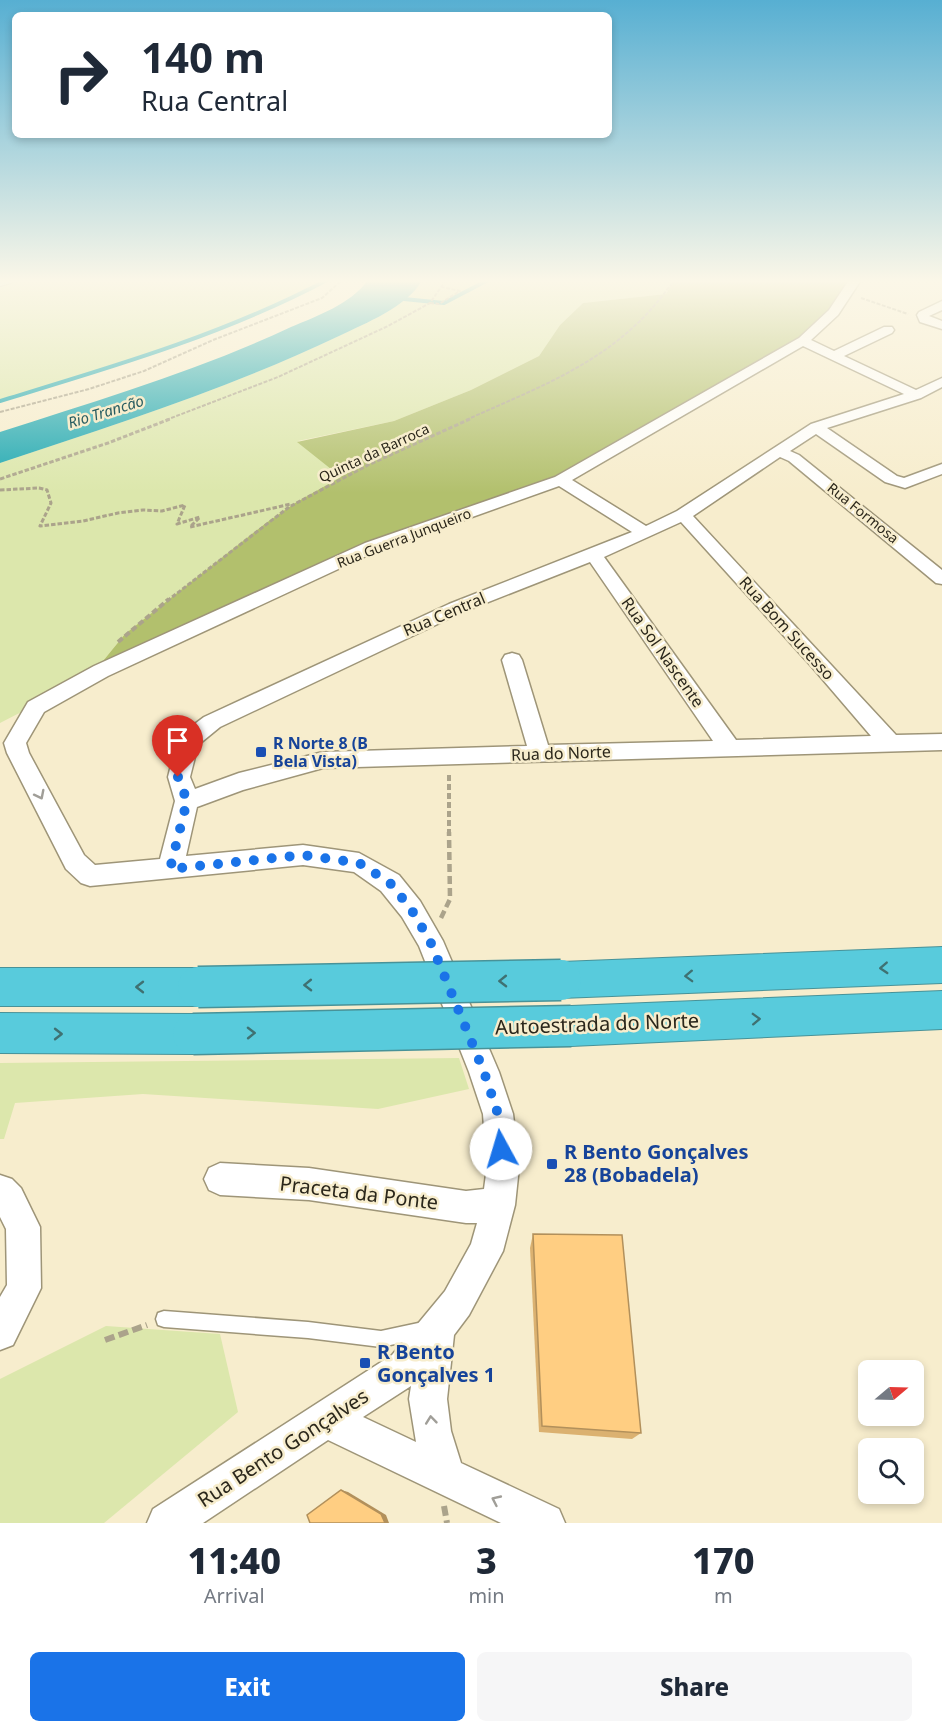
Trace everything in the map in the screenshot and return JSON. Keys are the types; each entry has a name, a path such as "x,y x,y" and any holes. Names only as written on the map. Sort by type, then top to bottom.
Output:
{"highway":[{"path":"0,987 198,987 561,980 942,964"},
{"name":"Autoestrada do Norte","path":"0,1033 193,1034 571,1026 942,1010"}],"street":[{"name":"Rua Guerra Junqueiro","path":"15,742 36,706 101,671 371,547 561,480 785,351"},
{"path":"825,351 916,395"},
{"path":"834,355 842,351"},
{"name":"Rua Central","path":"170,869 187,801 178,777 188,741 212,722 446,612 645,533 683,514 816,427 916,395 942,382"},
{"path":"816,427 891,479 906,483 942,469"},
{"name":"Rua Formosa","path":"781,452 794,458 942,579"},
{"path":"561,480 645,533"},
{"name":"Rua Bom Sucesso","path":"683,514 889,742"},
{"name":"Rua Sol Nascente","path":"594,555 731,748"},
{"path":"512,660 540,754"},
{"name":"Rua Bento Gonçalves","path":"15,742 18,753 75,862 90,876 303,855 359,863 390,883 411,909 430,941 484,1072 498,1114 503,1167 499,1205 486,1251 457,1303 405,1368 167,1523"},
{"name":"Rua do Norte","path":"187,801 238,782 323,760 942,742"},
{"name":"Praceta da Ponte","path":"220,1179 309,1184 466,1207 499,1205"},
{"path":"0,1191 9,1200 23,1227 24,1288 4,1325"},
{"path":"437,1327 428,1399 432,1431 446,1476"},
{"path":"327,1420 545,1523"}],"lane":[{"path":"164,1319 308,1330 381,1339 437,1327"}],"path":[{"path":"0,412 89,389 144,371 188,351"},
{"path":"0,479 108,443 278,377 334,351"},
{"name":"Quinta da Barroca","path":"101,671 103,661 125,634 266,523 295,503 342,477 545,386 604,351"},
{"path":"0,490 39,488 47,490 51,503 39,526 83,521 118,513 143,510 162,511 185,505 177,524 200,517 190,528 295,503"},
{"path":"448,756 450,899"},
{"path":"105,1340 164,1319"}],"green space":[{"path":"0,351 161,351 126,363 0,401"},
{"path":"307,351 542,351 539,356 471,390 394,421 298,441 342,477 295,503 266,523 125,634 103,661 101,671 0,723 0,463 172,405"},
{"path":"542,351 785,351 561,480 371,547 101,671 103,661 125,634 266,523 295,503 341,477 297,442 394,421 471,390 539,356"},
{"path":"459,1058 469,1089 378,1109 143,1094 15,1103 4,1139 0,1139 0,1063"},
{"path":"106,1326 220,1334 238,1412 104,1523 0,1523 0,1379"}],"water":[{"name":"Rio Trancão","path":"235,351 307,351 172,405 0,463 0,432 147,384"}],"building":[{"path":"533,1234 622,1235 641,1433 542,1426"},
{"path":"341,1490 381,1514 385,1523 310,1523 307,1515"}],"waterway":[{"path":"0,401 157,351"}],"place":[{"name":"R Norte 8 (B Bela Vista)","path":"261,752"},
{"name":"R Bento Gonçalves 28 (Bobadela)","path":"552,1164"},
{"name":"R Bento Gonçalves 1","path":"365,1363"}],"route":[{"path":"178,777 187,801 170,869 303,855 359,863 390,883 411,909 430,941 484,1072 498,1114 501,1149"}]}
